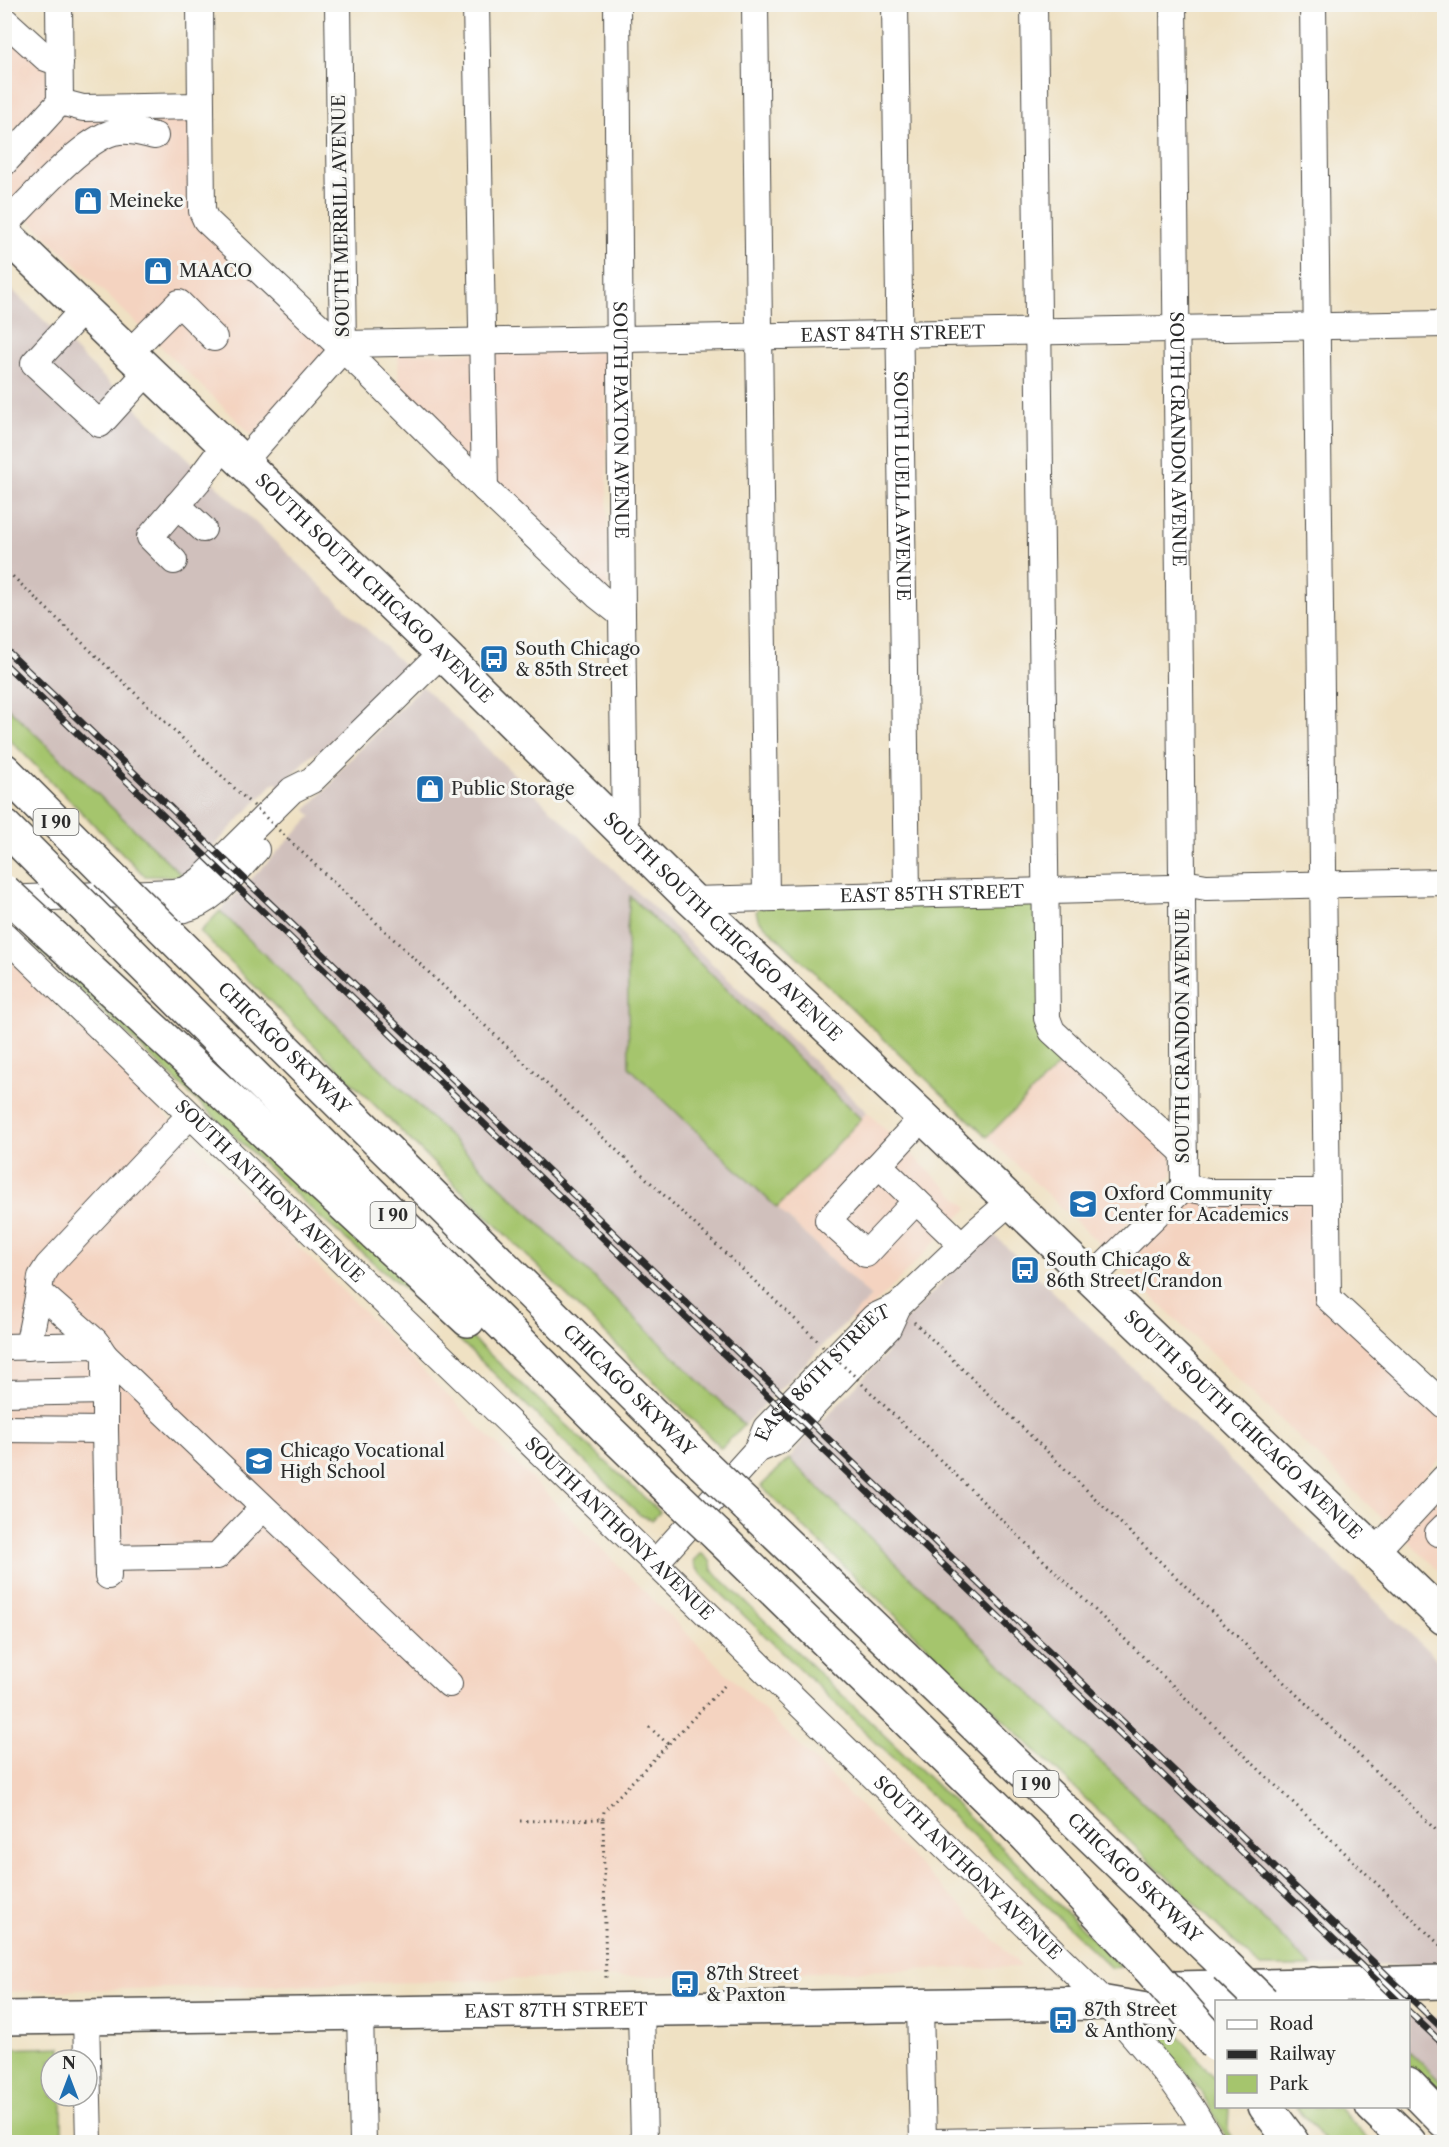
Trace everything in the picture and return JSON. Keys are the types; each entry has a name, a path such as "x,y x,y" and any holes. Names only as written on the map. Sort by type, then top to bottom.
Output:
{"main road":[{"name":"SOUTH SOUTH CHICAGO AVENUE","path":"4,233 442,653 692,900 924,1117 1444,1618"},
{"name":"CHICAGO SKYWAY","path":"4,770 703,1464 1262,2000"},
{"name":"I 90","path":"4,826 608,1430 1026,1836 1149,1968 1215,2044"},
{"path":"4,891 471,1322 553,1403 608,1430"},
{"name":"EAST 87TH STREET","path":"1106,2002 1133,1988 1321,1993 1444,1982"},
{"name":"EAST 87TH STREET","path":"4,2018 1106,2002 1152,2011 1215,2009"},
{"path":"1410,2004 1444,2002"},
{"path":"1410,2086 1444,2121"},
{"path":"1266,2108 1292,2142"},
{"path":"1374,2108 1409,2142"}],"street":[{"path":"4,163 60,102 59,4"},
{"path":"200,4 202,211 206,220 343,347 485,489 621,615"},
{"name":"SOUTH MERRILL AVENUE","path":"174,561 150,537 177,505 234,454 343,347 338,4"},
{"path":"476,4 485,489"},
{"name":"SOUTH PAXTON AVENUE","path":"617,4 621,615 625,835"},
{"path":"755,4 766,898"},
{"name":"SOUTH LUELLA AVENUE","path":"895,4 907,894"},
{"path":"1034,4 1046,1012 1052,1031 1184,1153"},
{"name":"SOUTH CRANDON AVENUE","path":"1091,1279 1184,1187 1173,4"},
{"path":"1313,4 1328,1298 1444,1405"},
{"path":"4,20 46,58 60,63"},
{"path":"60,102 83,108 201,106"},
{"path":"4,226 85,147 115,132 128,131 155,136"},
{"path":"84,309 34,363 100,424 179,303 214,338"},
{"name":"EAST 84TH STREET","path":"343,347 620,339 1444,324"},
{"path":"177,505 203,529"},
{"path":"4,899 186,890 201,880 292,790 312,780 442,653"},
{"path":"4,914 184,909 197,904 212,895 303,801 312,780"},
{"name":"EAST 85TH STREET","path":"692,900 1182,886 1444,882"},
{"name":"SOUTH ANTHONY AVENUE","path":"4,935 1106,2002 1174,2083 1207,2138"},
{"path":"102,1351 16,1347 39,1292 41,1277 48,1266 190,1115"},
{"path":"916,1201 866,1254 828,1220 924,1117"},
{"path":"879,1165 962,1245"},
{"path":"1184,1187 1207,1192 1326,1192"},
{"name":"EAST 86TH STREET","path":"655,1563 757,1450 779,1441 888,1328 898,1306 1011,1201"},
{"path":"39,1292 449,1684"},
{"path":"102,1351 105,1391 108,1567 218,1556 263,1508"},
{"path":"4,1393 105,1391"},
{"path":"4,1429 105,1430"},
{"path":"1375,1552 1444,1478"},
{"path":"920,2005 923,2142"},
{"path":"641,2009 644,2142"},
{"path":"360,2013 363,2142"},
{"path":"87,2016 89,2142"},
{"path":"934,2142 1207,2138"}],"path":[{"path":"4,568 860,1381 1444,1949"},
{"path":"898,1306 1444,1838"},
{"path":"606,1980 604,1811 727,1683"},
{"path":"650,1727 668,1744"},
{"path":"520,1821 603,1819"}],"shaded area":[{"path":"4,20 46,58 48,96 5,140"},
{"path":"71,105 201,106 202,211 326,330 326,356 252,435 5,196 4,175"},
{"path":"4,282 405,666 323,749 309,757 281,787 275,782 184,877 5,704"},
{"path":"606,351 608,600 399,407 398,354"},
{"path":"422,686 867,1112 777,1208 871,1297 744,1425 220,911 312,816 306,810 333,782 340,770"},
{"name":"Chicago Vocational High School","path":"5,955 1022,1967 5,1992"},
{"path":"1073,1051 1172,1143 1173,1174 1104,1248 987,1137"},
{"path":"867,1112 968,1208 856,1324 850,1318 871,1297 777,1208"},
{"path":"1198,1190 1326,1192 1328,1298 1444,1405 1444,1455 1384,1520 1120,1266"},
{"path":"991,1232 1444,1666 1444,1964 1312,1967 789,1459 803,1441 887,1353 880,1347"},
{"path":"1444,1492 1444,1576 1402,1535"},
{"path":"1444,2017 1444,2085 1410,2052 1410,2018"}],"green space":[{"path":"4,704 184,877 145,876 5,735"},
{"path":"630,896 861,1119 777,1208 629,1067 627,929"},
{"path":"1038,901 1042,1027 1069,1055 987,1137 758,919 756,911 762,905"},
{"path":"220,911 744,1425 721,1448 200,932"},
{"path":"35,934 660,1512 652,1520 640,1515 419,1301 323,1220 33,945 30,940"},
{"path":"789,1459 1312,1967 1261,1967 1258,1965 761,1486"},
{"path":"701,1553 711,1562 712,1570 1010,1856 1121,1967 1111,1968 706,1579 693,1561"},
{"path":"1175,2031 1215,2079 1215,2108 1229,2108 1228,2130 1235,2142 1229,2142 1203,2095 1184,2069 1168,2053 1161,2041 1162,2032"},
{"path":"61,2047 39,2048 39,2108 62,2108 62,2142 5,2142 5,2049"},
{"path":"1410,2052 1444,2085 1444,2106 1410,2071"},
{"path":"1297,2108 1339,2108 1371,2142 1326,2142"}],"railway":[{"path":"4,648 1444,2030"},
{"path":"4,663 1397,2000"},
{"path":"1410,2013 1444,2045"}],"place":[{"name":"Meineke","path":"88,201"},
{"name":"MAACO","path":"158,271"},
{"name":"South Chicago & 85th Street","path":"494,659"},
{"name":"Public Storage","path":"430,789"},
{"name":"Oxford Community Center for Academics","path":"1083,1204"},
{"name":"South Chicago & 86th Street/Crandon","path":"1025,1270"},
{"name":"Chicago Vocational High School","path":"259,1461"},
{"name":"87th Street & Paxton","path":"685,1984"},
{"name":"87th Street & Anthony","path":"1063,2020"}]}
